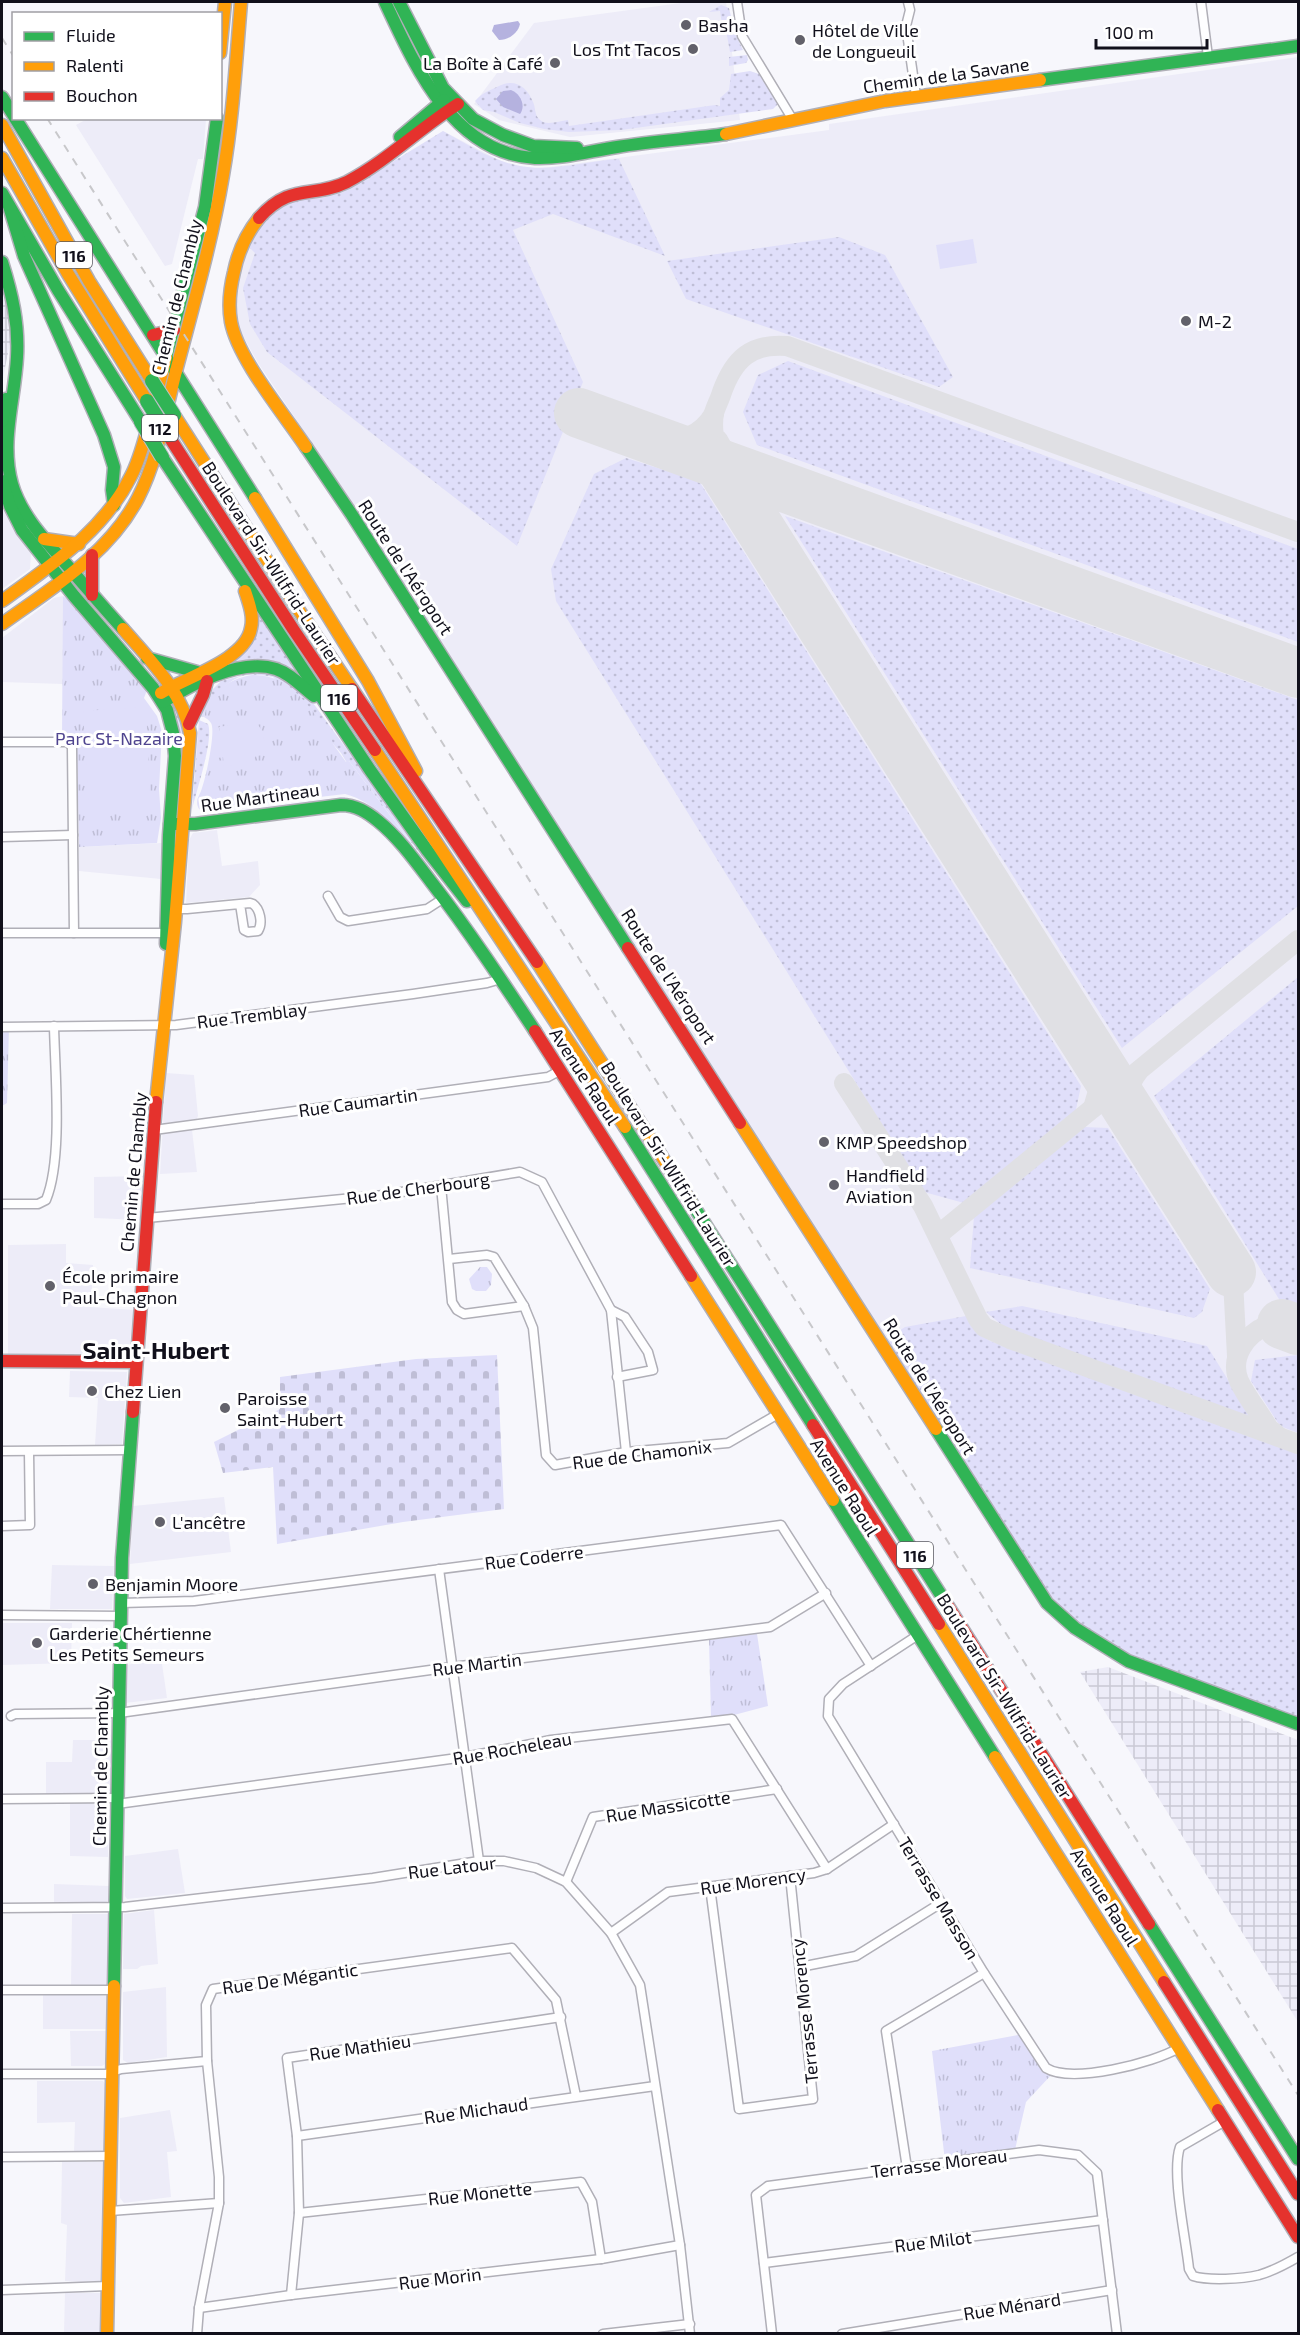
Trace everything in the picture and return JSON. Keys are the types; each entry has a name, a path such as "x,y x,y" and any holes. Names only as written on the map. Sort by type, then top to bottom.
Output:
{"main road":[{"path":"222,33 225,2"},
{"name":"Chemin de Chambly","path":"67,576 92,555 128,517 143,489 203,270 224,176 231,124 240,2"},
{"name":"Chemin de la Savane","path":"385,2 428,89 487,128 533,146 599,149 740,131 916,96 1299,46"},
{"name":"Chemin de la Savane","path":"399,2 448,104"},
{"path":"2,97 12,114"},
{"name":"Route de l'Aéroport","path":"448,104 377,164 336,186 282,197 272,203 255,221 241,248 234,271 230,308 232,326 243,354 359,525 1047,1603 1076,1630 1102,1648 1128,1660 1299,1724"},
{"path":"16,120 176,371 397,729 435,812"},
{"name":"Chemin de Chambly","path":"2,601 79,544 114,505 136,465 174,330 205,207 217,120"},
{"name":"Boulevard Sir-Wilfrid-Laurier","path":"2,125 84,271 152,381 290,595 548,979 717,1240 1299,2159"},
{"name":"Boulevard Sir-Wilfrid-Laurier","path":"2,158 63,266 168,435 300,639 614,1109 1299,2194"},
{"path":"2,193 62,297 243,582 432,858 515,958"},
{"path":"9,206 24,256 108,445 114,467 112,490 114,505"},
{"path":"3,270 17,316 18,351 8,436 9,471 19,505 45,540 56,562"},
{"path":"153,335 162,335 174,330"},
{"path":"2,421 18,351"},
{"path":"2,480 16,519 67,576"},
{"path":"45,540 67,540 79,544"},
{"path":"92,555 92,595"},
{"name":"Chemin de Chambly","path":"67,576 92,595 173,690 189,724 190,748 177,824 164,1026 136,1362 121,1609 107,2334"},
{"name":"Chemin de Chambly","path":"67,576 161,699 171,722 175,750 177,824 176,909 170,933"},
{"name":"112","path":"2,624 67,576"},
{"path":"161,699 173,690 202,676 234,654 247,641 251,629 251,614 243,582"},
{"path":"147,658 202,676 243,666 266,666 291,677 327,706"},
{"path":"189,724 203,695 202,676"},
{"name":"Rue Martineau","path":"177,824 337,805 355,807"},
{"name":"Avenue Raoul","path":"355,807 372,817 391,834 444,898 501,979 561,1070 1299,2237"},
{"path":"2,1361 136,1362"}],"street":[{"path":"737,2 742,36 793,120"},
{"path":"909,2 910,10 906,26 916,96"},
{"path":"1201,2 1208,57"},
{"path":"2,742 71,744 73,752 74,933"},
{"path":"2,837 73,836"},
{"path":"328,896 340,917 348,921 427,909 444,898"},
{"path":"176,909 240,904"},
{"path":"2,933 170,933"},
{"name":"Rue Tremblay","path":"2,1028 164,1026 412,994 501,979"},
{"path":"2,1204 38,1204 46,1200 51,1189 56,1140 54,1026"},
{"name":"Rue Caumartin","path":"154,1130 548,1077 561,1070"},
{"name":"Rue de Cherbourg","path":"147,1218 384,1195 520,1172 542,1182 611,1310 626,1452"},
{"path":"441,1186 452,1302 461,1313 524,1306"},
{"name":"Rue de Chamonix","path":"448,1259 487,1255 494,1257 524,1306 533,1328 546,1455 555,1465 626,1452 728,1443 778,1414"},
{"name":"Rue de Cherbourg","path":"611,1310 625,1317 648,1352 653,1370 617,1377"},
{"path":"2,1451 130,1450"},
{"path":"2,1526 30,1525 29,1452"},
{"name":"Rue Coderre","path":"2,1615 121,1609 194,1601 781,1525 871,1666"},
{"path":"439,1569 479,1861"},
{"name":"Rue Martin","path":"11,1716 15,1714 119,1713 452,1667 770,1627 826,1593"},
{"name":"Terrasse Masson","path":"918,1635 843,1684 829,1699 828,1716 984,1973 1046,2068 1053,2073 1069,2075 1130,2066 1157,2058 1179,2048"},
{"name":"Rue Rocheleau","path":"2,1799 117,1801 465,1757 551,1740 732,1719 827,1869"},
{"name":"Rue Massicotte","path":"566,1882 593,1817 777,1789"},
{"name":"Rue Morency","path":"611,1934 668,1892 827,1869 894,1824"},
{"name":"Rue Latour","path":"2,1908 116,1907 373,1878 479,1861 504,1861 536,1868 566,1882 611,1934 640,1986 680,2245 690,2329"},
{"name":"Terrasse Morency","path":"710,1887 739,2109 813,2099 790,1876"},
{"path":"800,1966 856,1956 940,1903"},
{"name":"Rue De Mégantic","path":"197,2334 199,2308 219,2203 219,2177 207,2061 207,2005 213,1989 512,1948 556,2000 576,2096"},
{"path":"907,2168 886,2031 984,1973"},
{"path":"2,1990 115,1990"},
{"name":"Rue Mathieu","path":"291,2295 299,2213 297,2136 287,2058 561,2017"},
{"path":"2,2074 103,2074 207,2061"},
{"name":"Rue Michaud","path":"297,2136 655,2086"},
{"path":"1225,2121 1180,2147 1178,2155 1176,2165 1179,2192 1190,2269 1193,2276 1203,2279 1259,2275 1299,2256"},
{"name":"Terrasse Moreau","path":"772,2334 756,2195 768,2186 1039,2150 1078,2155 1097,2173 1117,2334"},
{"path":"2,2157 111,2156"},
{"name":"Rue Monette","path":"299,2213 580,2182 592,2202 601,2259"},
{"path":"110,2211 219,2203"},
{"name":"Rue Milot","path":"764,2263 1103,2220"},
{"name":"Rue Morin","path":"199,2308 601,2259 680,2245"},
{"path":"2,2290 108,2286"},
{"name":"Rue Ménard","path":"842,2334 1112,2290"},
{"path":"607,2333 690,2329"}],"shaded area":[{"path":"688,2 726,2 740,120 570,137 499,120 474,104 534,23"},
{"path":"1298,57 1298,1717 1122,1651 1069,1617 825,1248 368,526 258,363 238,327 230,285 246,244 350,193 443,131 520,171 829,130 829,124"},
{"path":"85,120 206,120 203,159 198,159 172,264 165,266 76,125"},
{"path":"2,286 9,312 11,338 2,383"},
{"path":"2,507 31,554 30,569 2,589"},
{"path":"63,596 63,684 2,682 2,638 54,598"},
{"path":"217,830 222,866 258,861 260,885 249,897 186,903 189,840 193,833"},
{"path":"162,843 161,879 79,871 79,847"},
{"path":"166,1073 194,1075 198,1116 192,1130 197,1172 160,1174"},
{"path":"143,1176 141,1220 94,1218 94,1177"},
{"name":"École primaire Paul-Chagnon","path":"66,1244 66,1263 93,1265 91,1307 134,1310 129,1350 125,1354 8,1357 8,1245"},
{"path":"70,1371 127,1372 122,1444 95,1445 98,1398 69,1397"},
{"path":"224,1497 231,1552 130,1564 133,1506"},
{"path":"52,1565 114,1566 112,1609 50,1609"},
{"name":"Garderie Chértienne Les Petits Semeurs","path":"2,1623 72,1623 71,1663 2,1665"},
{"path":"161,1657 167,1698 125,1703 127,1665"},
{"path":"1108,1667 1298,1740 1298,2022 1080,1672"},
{"path":"73,1740 112,1740 110,1795 46,1795 46,1762 72,1762"},
{"path":"70,1802 109,1803 108,1857 70,1856"},
{"path":"178,1849 185,1893 127,1899 125,1896 125,1856"},
{"path":"54,1884 109,1886 109,1900 102,1905 54,1904"},
{"path":"154,1910 158,1964 141,1966 137,1969 123,1969 124,1914"},
{"path":"72,1914 108,1914 107,1985 71,1986"},
{"path":"166,1987 167,2057 128,2063 123,2060 123,1992"},
{"path":"43,1994 108,1996 106,2029 43,2029"},
{"path":"70,2031 106,2031 105,2064 102,2066 71,2066"},
{"path":"37,2081 103,2081 105,2084 105,2151 74,2152 75,2122 37,2123"},
{"path":"170,2110 177,2151 167,2152 171,2197 124,2203 120,2198 120,2118"},
{"path":"62,2162 103,2162 102,2279 96,2283 65,2281 67,2225 61,2223"},
{"path":"65,2293 101,2293 100,2333 64,2333"}],"green space":[{"path":"721,5 729,8 735,33 743,50 730,52 720,11 709,12"},
{"path":"747,55 746,63 729,66 729,57"},
{"path":"750,71 759,74 778,104 773,109 621,130 569,132 544,129 483,110 475,101 499,86 510,83 520,85 534,104 540,120 549,123 568,120 569,126 720,106 720,98 729,90 731,74"},
{"path":"443,131 490,156 510,164 532,168 619,159 665,256 553,214 513,230 583,382 517,546 267,352 250,324 243,288 255,253 245,243 274,208 299,199 322,198 343,192"},
{"path":"839,237 885,255 953,377 939,387 686,299 667,261"},
{"path":"973,239 977,263 940,269 936,245"},
{"path":"788,361 1298,549 1298,642 757,445 743,412 758,375"},
{"path":"626,458 699,481 1081,1086 1075,1114 964,1203 924,1192 556,601 551,569 594,474"},
{"path":"785,516 1298,700 1298,906 1122,1048"},
{"name":"Parc St-Nazaire","path":"63,596 72,603 147,690 144,698 157,716 162,732 159,789 161,818 157,843 79,847 77,747 73,738 62,737"},
{"path":"258,613 305,685 228,662"},
{"path":"263,670 305,692 430,863 430,867 349,761 347,763 341,753 273,677 252,675 233,680 212,700 204,717 200,716 212,690 221,681"},
{"path":"252,675 278,680 298,694 331,736 333,744 346,762 349,761 412,844 366,803 345,794 234,805 234,808 216,812 199,809 197,801 206,774 212,735 211,723 204,717 207,708 221,688 235,680"},
{"path":"177,705 185,727 184,765 181,765 172,708"},
{"path":"146,707 151,812 89,815 83,711"},
{"path":"199,720 208,724 209,742 192,810"},
{"path":"246,722 255,723 261,729 265,743 265,755 256,756 251,763 238,762 238,764 224,767 223,757 218,758 216,746 222,745 219,727"},
{"path":"305,782 306,791 290,794 289,784"},
{"path":"345,798 237,812 237,811"},
{"path":"1298,977 1298,1310 1282,1304 1154,1096"},
{"path":"2,1027 9,1027 7,1103 2,1106"},
{"path":"1084,1127 1108,1128 1210,1289 1202,1312 1194,1318 970,1268 974,1216"},
{"path":"480,1267 487,1267 492,1274 491,1285 486,1291 472,1289 469,1279"},
{"path":"1022,1306 1207,1346 1251,1417 1007,1329 986,1312"},
{"path":"966,1316 976,1332 990,1341 1298,1453 1298,1717 1122,1651 1090,1633 1069,1617 1043,1587 885,1340 905,1327"},
{"path":"497,1355 504,1509 403,1522 277,1544 273,1467 223,1473 214,1442 280,1409 280,1377 416,1359"},
{"path":"1298,1355 1298,1433 1280,1426 1251,1381 1255,1360"},
{"path":"757,1634 768,1706 734,1715 711,1716 709,1640"},
{"path":"1023,2034 1053,2073 1026,2102 1014,2154 945,2161 932,2051"}],"water":[{"path":"518,21 520,24 517,30 506,39 499,40 492,31 494,25"},
{"path":"511,90 522,100 523,107 520,114 503,107 496,99 503,91"}],"taxiway":[{"path":"719,464 713,419 732,370 745,356 763,347 787,346 1298,532"},
{"path":"658,441 690,436 703,428 714,414"},
{"path":"718,440 727,456 744,472"},
{"path":"745,503 745,493 748,487 756,481 784,487"},
{"path":"938,1235 1298,940"},
{"path":"1093,1108 1098,1091 1097,1058"},
{"path":"1133,1114 1129,1092 1138,1072"},
{"path":"844,1083 923,1206 984,1327 1010,1339 1298,1444"},
{"path":"1231,1272 1237,1356"},
{"path":"1268,1325 1253,1334 1242,1347 1236,1363 1236,1372 1239,1381 1269,1429 1276,1434"}],"runway":[{"path":"579,413 1298,673"},
{"path":"719,464 1231,1272"},
{"path":"1282,1324 1298,1330"}],"railway":[{"path":"2,38 12,54"},
{"path":"48,120 1298,2095"}],"traffic: fast":[{"path":"385,2 410,53 440,103 459,124 481,141 506,153 535,158 556,157 631,145 726,134"},
{"path":"399,2 443,88 473,119 503,135 533,146 577,148"},
{"path":"1040,80 1298,46"},
{"path":"2,97 12,113"},
{"path":"400,137 444,100"},
{"path":"16,120 255,498"},
{"path":"166,357 205,207 217,120"},
{"path":"2,193 58,290 141,422"},
{"path":"9,206 24,256 104,435 114,467 112,490 114,505"},
{"path":"2,262 12,297 17,332 16,373 7,452 12,484 21,506 34,527 123,629"},
{"path":"152,381 174,415"},
{"path":"2,421 6,399"},
{"path":"147,401 168,435"},
{"path":"141,422 162,457"},
{"path":"306,447 352,515 628,948"},
{"path":"162,457 370,770 467,901"},
{"path":"2,481 10,506 22,530 74,596 153,688 167,710 173,733 175,756 169,835 166,944"},
{"path":"147,658 197,672"},
{"path":"163,702 202,681 248,667 281,671 314,696"},
{"path":"170,824 195,824 341,805 352,806 365,812 386,828 400,843 446,901 535,1031"},
{"path":"625,1127 813,1425"},
{"path":"691,1202 946,1603"},
{"path":"114,1986 122,1558 133,1412"},
{"path":"936,1429 1047,1603 1075,1628 1128,1661 1298,1724"},
{"path":"833,1500 995,1757"},
{"path":"1149,1924 1298,2159"}],"traffic: slow":[{"path":"222,33 225,2"},
{"path":"176,371 219,200 232,111 241,2"},
{"path":"726,134 885,101 1040,80"},
{"path":"2,125 89,281 152,381"},
{"path":"2,158 68,274 147,401"},
{"path":"259,218 243,243 236,265 231,284 231,322 235,337 252,369 306,447"},
{"path":"156,396 166,357"},
{"path":"2,624 78,568 112,536 126,518 151,468 176,371"},
{"path":"174,415 352,689"},
{"path":"2,601 74,546 106,514 134,470 149,423"},
{"path":"255,498 368,681 416,771"},
{"path":"44,539 79,544"},
{"path":"161,693 227,658 247,639 252,619 245,591"},
{"path":"123,629 173,690 190,733 175,922 156,1102"},
{"path":"375,750 625,1127"},
{"path":"537,962 691,1202"},
{"path":"740,1123 936,1429"},
{"path":"691,1276 833,1500"},
{"path":"939,1624 1164,1982"},
{"path":"995,1757 1218,2110"},
{"path":"107,2334 114,1986"}],"traffic: jam":[{"path":"259,218 281,200 292,195 334,187 362,174 458,104"},
{"path":"153,335 174,330"},
{"path":"168,435 293,629 375,750"},
{"path":"92,555 92,595"},
{"path":"189,724 207,681"},
{"path":"352,689 537,962"},
{"path":"628,948 740,1123"},
{"path":"535,1031 691,1276"},
{"path":"133,1412 156,1102"},
{"path":"2,1361 136,1362"},
{"path":"813,1425 939,1624"},
{"path":"946,1603 1149,1924"},
{"path":"1164,1982 1298,2194"},
{"path":"1218,2110 1298,2237"}],"place":[{"name":"Basha","path":"686,25"},
{"name":"Hôtel de Ville de Longueuil","path":"800,40"},
{"name":"Los Tnt Tacos","path":"693,49"},
{"name":"La Boîte à Café","path":"555,63"},
{"name":"M-2","path":"1186,321"},
{"name":"KMP Speedshop","path":"824,1142"},
{"name":"Handfield Aviation","path":"834,1185"},
{"name":"École primaire Paul-Chagnon","path":"50,1286"},
{"name":"Chez Lien","path":"92,1391"},
{"name":"Paroisse Saint-Hubert","path":"225,1408"},
{"name":"L'ancêtre","path":"160,1522"},
{"name":"Benjamin Moore","path":"93,1584"},
{"name":"Garderie Chértienne Les Petits Semeurs","path":"37,1643"}],"district":[{"name":"Saint-Hubert","path":"156,1349"}]}
